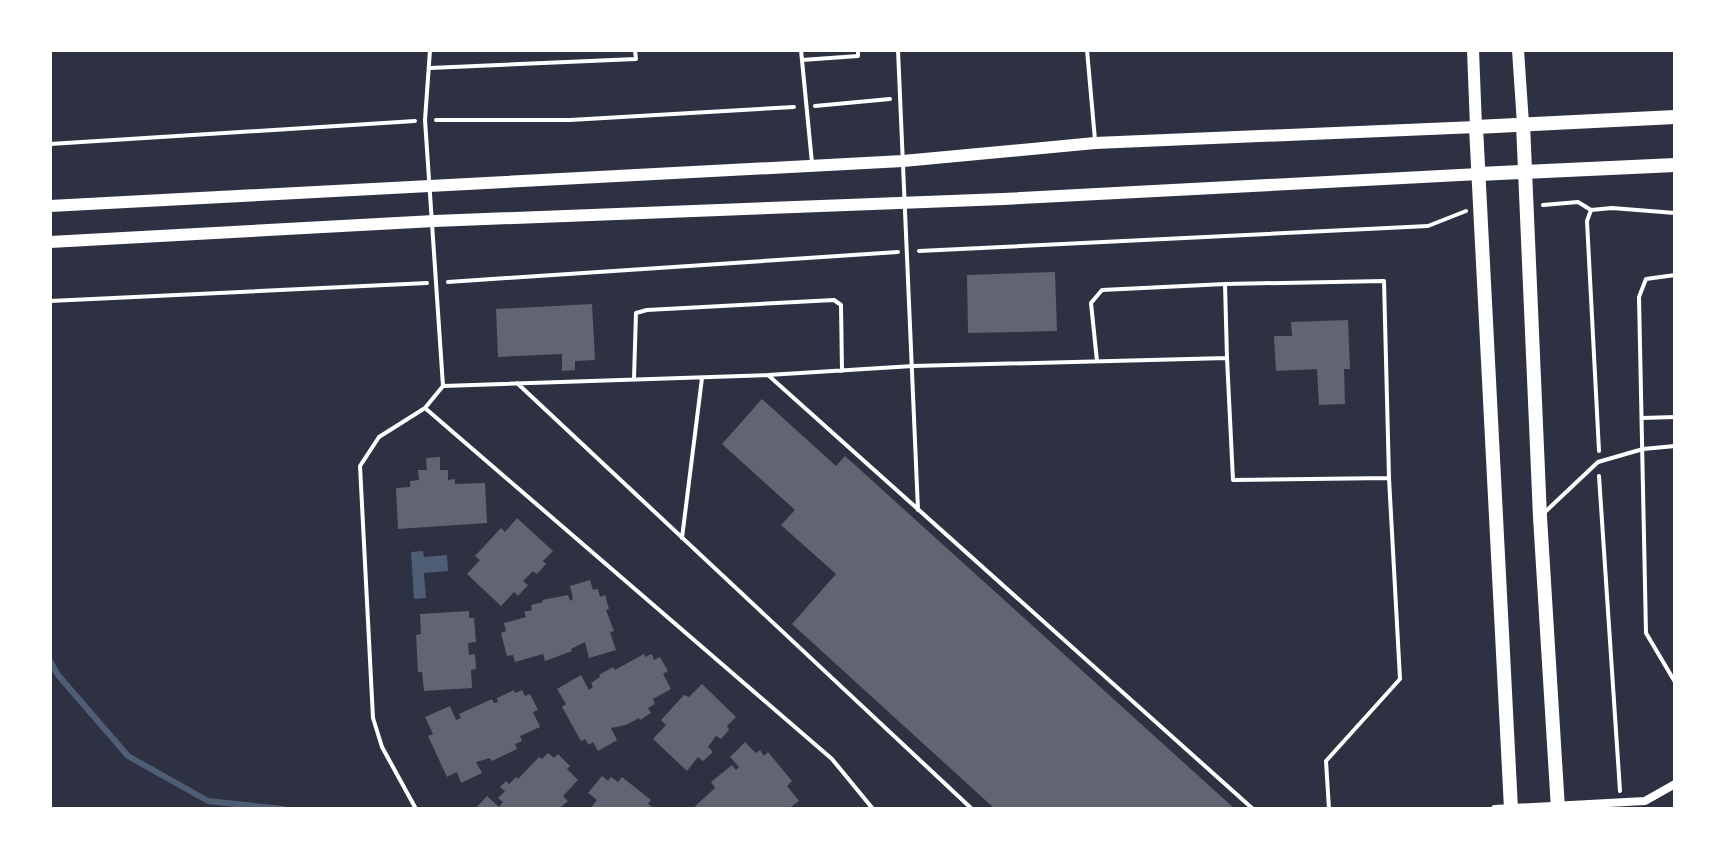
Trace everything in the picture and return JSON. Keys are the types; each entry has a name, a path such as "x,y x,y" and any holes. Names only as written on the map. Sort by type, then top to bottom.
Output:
{"highway":[{"path":"1511,809 1476,127 1675,117"},
{"path":"1523,124 1540,517 1558,808"},
{"path":"1479,174 1675,165"}],"main road":[{"path":"50,206 903,161 1095,143 1476,127 1473,50"},
{"path":"1518,50 1523,124"},
{"path":"50,242 434,221 1479,174"}],"street":[{"path":"1495,809 1645,801 1675,784"}],"lane":[{"path":"416,809 382,747 373,718 360,466 379,437 425,408 443,386 425,120 430,50"},
{"path":"430,68 636,59 635,50"},
{"path":"801,50 812,165"},
{"path":"830,50 830,58"},
{"path":"802,60 858,56 858,50"},
{"path":"898,50 918,510"},
{"path":"1087,50 1095,143"},
{"path":"1675,275 1646,279 1639,297 1646,633 1675,682"},
{"path":"1097,361 1091,303 1102,290 1384,281 1389,478 1400,679 1326,761 1329,809"},
{"path":"1225,284 1233,480 1389,478"},
{"path":"634,378 636,313 834,300 841,305 842,371"},
{"path":"443,386 702,378 913,366 1227,358"},
{"path":"768,375 1253,809"},
{"path":"682,538 702,378"},
{"path":"517,383 972,809"},
{"path":"425,408 832,759 873,809"},
{"path":"1642,418 1675,417"},
{"path":"1540,517 1598,462 1643,449 1675,446"}],"path":[{"path":"50,144 425,120 570,120 899,98"},
{"path":"50,301 437,283 906,252 1428,226"}],"water":[{"path":"423,551 424,557 447,555 448,571 424,573 426,598 414,599 411,552"}],"building":[{"path":"1055,272 1057,331 968,333 967,275"},
{"path":"592,304 595,360 575,361 575,370 562,371 562,354 498,357 496,309"},
{"path":"1348,320 1350,369 1344,369 1345,404 1319,405 1317,369 1276,371 1274,336 1292,336 1291,322"},
{"path":"762,399 836,466 845,456 1235,809 995,809 792,624 836,574 781,525 795,510 722,444"},
{"path":"440,457 440,470 448,470 448,480 455,479 455,484 485,483 487,523 398,529 396,488 410,487 410,481 419,480 418,470 427,470 426,458"},
{"path":"517,518 553,551 543,561 546,564 537,574 533,571 523,581 528,585 518,596 514,592 501,606 467,574 480,560 475,556 501,528 505,532"},
{"path":"590,580 593,590 598,589 600,597 605,595 616,650 589,658 585,642 572,651 545,661 543,654 515,662 513,655 507,656 501,633 506,631 504,623 526,617 524,612 532,610 531,605 542,600 568,595 570,601 573,599 570,586"},
{"path":"469,611 469,618 474,618 476,642 468,643 469,655 475,654 476,669 471,670 472,688 424,691 422,672 418,672 416,635 421,634 420,614"},
{"path":"644,654 645,657 652,654 654,660 660,657 668,671 663,674 671,689 653,699 655,704 648,708 651,713 640,720 611,728 617,740 598,751 593,742 589,745 585,739 581,741 562,707 566,704 557,689 581,675 589,690 599,675"},
{"path":"702,684 736,717 721,739 716,736 708,747 713,752 703,761 698,757 687,771 653,739 666,725 661,720 684,695 689,697"},
{"path":"514,690 515,693 522,690 525,696 530,694 538,710 533,712 540,727 520,736 522,741 515,744 517,749 492,761 490,758 476,762 482,773 461,783 457,772 447,777 428,736 433,734 425,717 450,706 456,720 461,718 459,714 492,699 494,703 498,702 497,698"},
{"path":"745,742 756,753 760,750 764,756 768,752 792,781 787,786 799,801 788,809 692,809 715,788 711,782 732,765 736,770 739,767 730,757"},
{"path":"548,753 554,758 558,754 578,780 563,796 568,801 561,807 563,809 475,809 487,796 499,807 503,802 498,798 505,791 500,787 506,781 509,784 516,777 518,779 539,757 542,759"},
{"path":"602,776 608,781 611,777 618,782 622,777 651,800 648,804 655,809 590,809 597,800 588,793"}],"waterway":[{"path":"50,661 58,675 128,756 208,801 283,809"}]}
